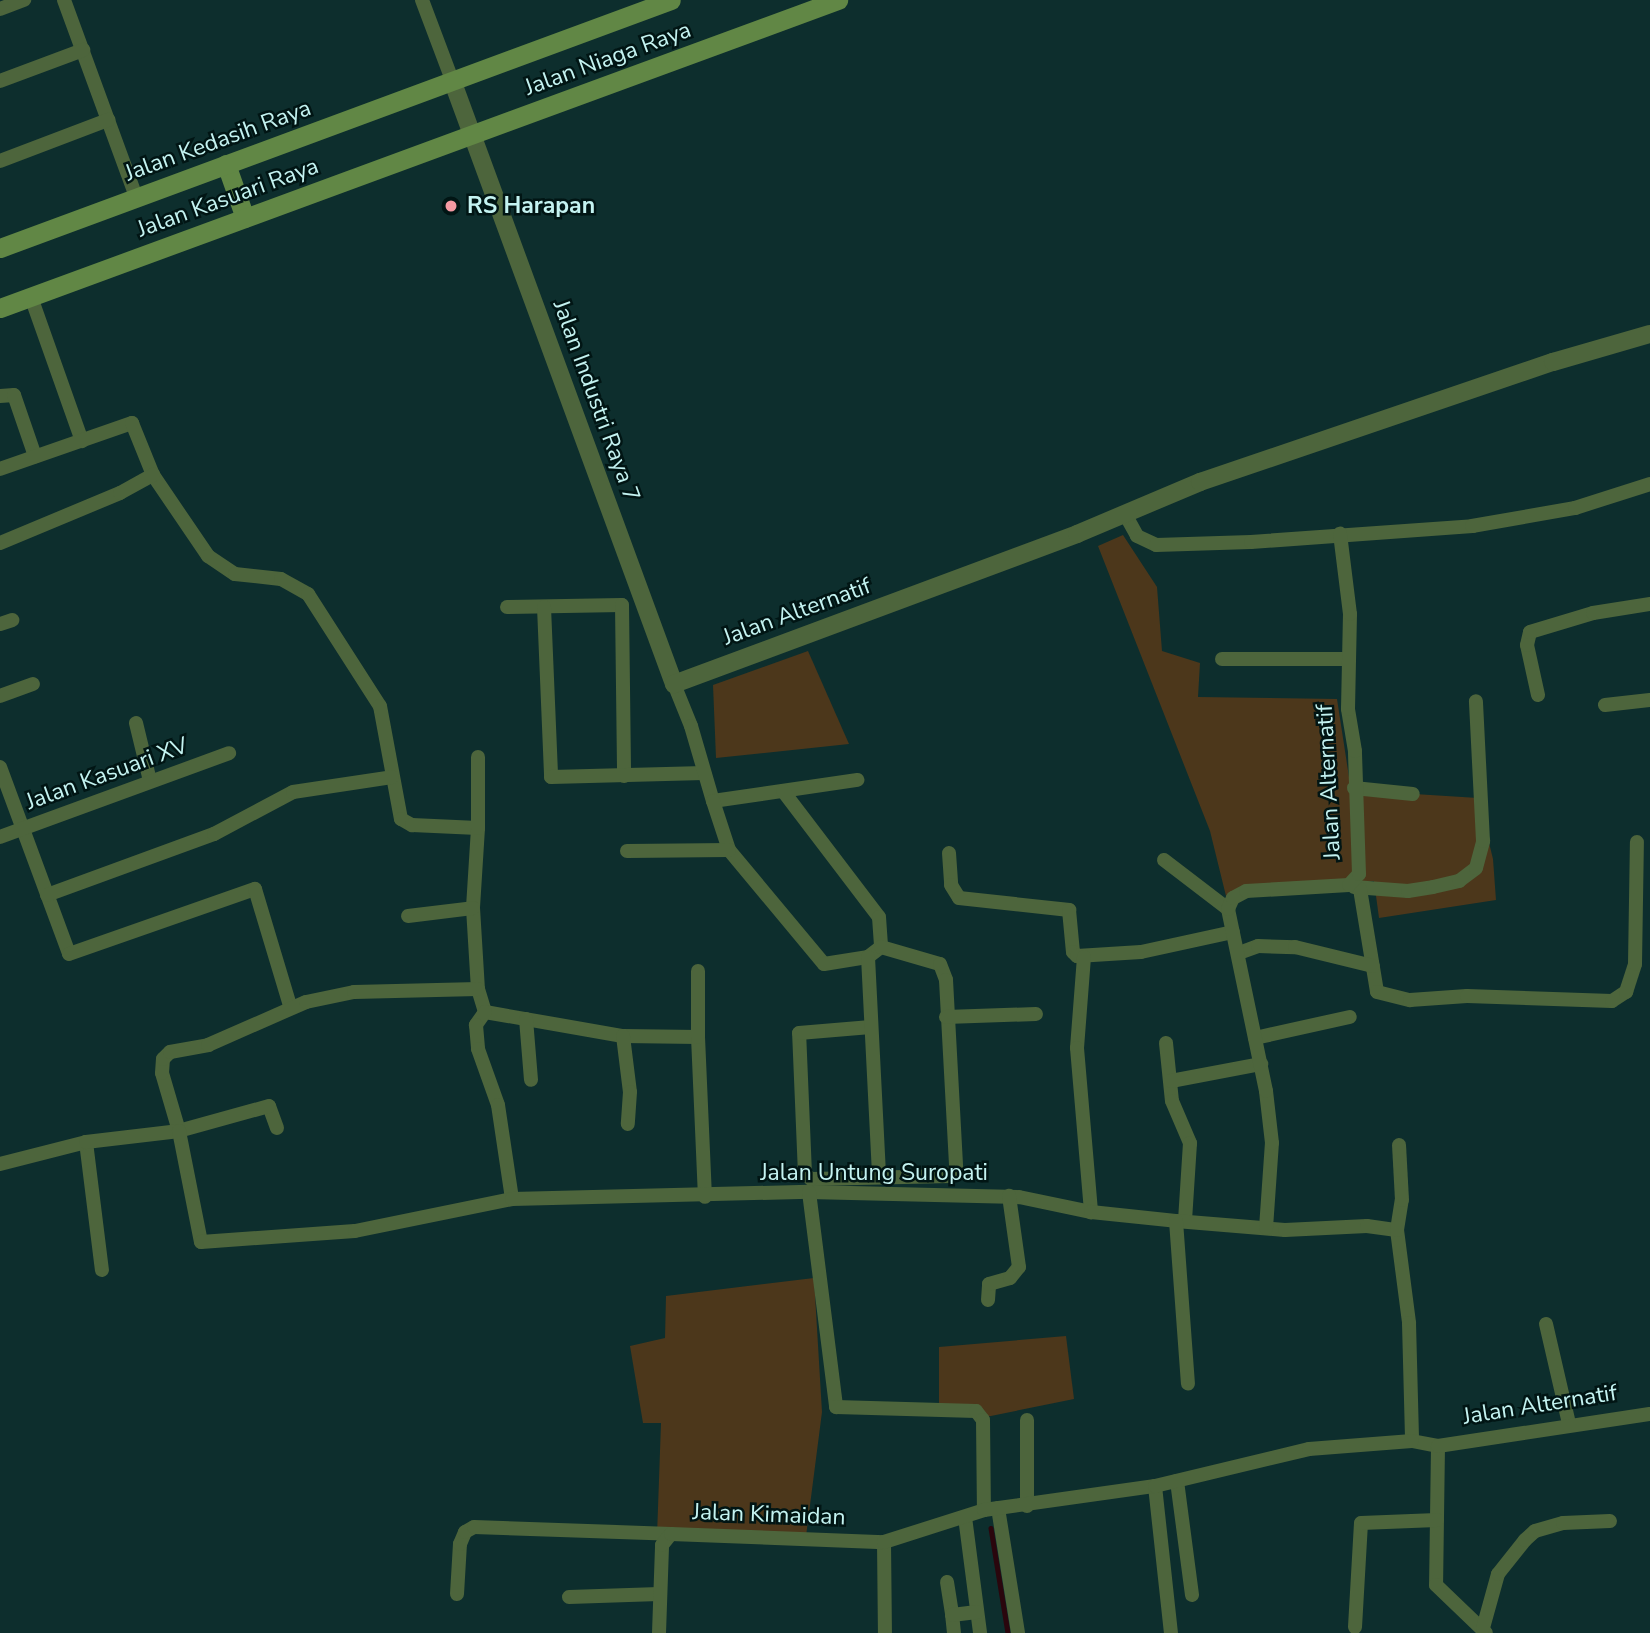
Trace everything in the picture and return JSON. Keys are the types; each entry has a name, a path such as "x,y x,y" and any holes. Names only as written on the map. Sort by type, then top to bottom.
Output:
{"main road":[{"name":"Jalan Niaga Raya","path":"452,80 671,0"},
{"name":"Jalan Niaga Raya","path":"474,135 838,0"},
{"name":"Jalan Kedasih Raya","path":"0,248 452,80"},
{"name":"Jalan Kasuari Raya","path":"0,308 474,135"},
{"path":"226,164 245,218"}],"street":[{"path":"0,9 24,0"},
{"path":"64,0 136,197"},
{"path":"422,0 452,80"},
{"path":"0,81 83,50"},
{"name":"Jalan Industri Raya 7","path":"452,80 674,684"},
{"path":"0,161 108,120"},
{"path":"31,297 82,441"},
{"name":"Jalan Alternatif","path":"674,684 1125,514 1200,482 1553,362 1650,334"},
{"path":"0,396 14,395 35,456"},
{"path":"0,470 132,423 153,475 193,538 220,567 297,585 318,606 380,706 398,813 406,823 478,828"},
{"path":"0,543 120,493 153,475"},
{"path":"1125,514 1137,536 1156,545 1472,526 1575,509 1650,484"},
{"name":"Jalan Alternatif","path":"1228,909 1233,898 1246,891 1355,887 1359,874 1349,659 1350,614 1340,534"},
{"path":"1538,695 1527,645 1530,632 1593,613 1650,604"},
{"path":"507,607 622,605 624,776"},
{"path":"544,607 551,777 704,773"},
{"path":"1222,659 1349,659"},
{"path":"0,696 33,684"},
{"path":"674,684 729,850 822,962 830,965 868,957 881,947"},
{"path":"1476,701 1483,841 1476,867 1459,881 1433,887 1355,887 1377,992 1396,999 1467,996 1585,1003 1619,997 1630,984 1635,964 1637,842"},
{"path":"1605,705 1650,701"},
{"path":"136,723 150,781"},
{"name":"Jalan Kasuari XV","path":"0,837 229,753"},
{"path":"478,757 478,828 473,908 478,989 485,1012"},
{"path":"0,767 69,954 254,889 290,1006"},
{"path":"47,895 214,834 293,792 392,777"},
{"path":"713,801 858,780"},
{"path":"1354,788 1413,794"},
{"path":"783,791 880,916 881,947"},
{"path":"627,851 729,850"},
{"path":"949,853 955,896 1065,907 1072,922 1073,952 1084,957 1153,950 1233,932"},
{"path":"1164,860 1228,909 1261,1064 1272,1143 1266,1228"},
{"path":"408,916 473,908"},
{"path":"1239,953 1258,946 1295,947 1373,966"},
{"path":"871,1027 799,1033 804,1172 811,1179 948,1177 955,1171 946,980 940,964 881,947"},
{"path":"868,957 879,1176"},
{"path":"1084,957 1077,1048 1091,1212"},
{"path":"698,971 705,1197"},
{"path":"179,1131 162,1073 163,1059 170,1052 244,1031 290,1006 354,992 478,989"},
{"path":"485,1012 624,1036 698,1037"},
{"path":"485,1012 476,1025 478,1049 498,1105 512,1199"},
{"path":"946,1017 1035,1014"},
{"path":"1255,1038 1350,1017"},
{"path":"526,1019 530,1080"},
{"path":"624,1036 630,1092 628,1124"},
{"path":"1166,1043 1175,1114 1190,1143 1181,1221 1188,1384"},
{"path":"1171,1081 1261,1064"},
{"path":"0,1164 86,1142 179,1131 270,1106 277,1128"},
{"name":"Jalan Untung Suropati","path":"179,1131 201,1242 355,1231 512,1199 705,1197 809,1192 1009,1196 1091,1212 1181,1221 1266,1228 1367,1226 1397,1230"},
{"path":"86,1142 102,1270"},
{"path":"1399,1145 1402,1200 1397,1230 1409,1323 1412,1441 1438,1446 1436,1585 1485,1630 1498,1574 1535,1531 1563,1523 1610,1521"},
{"path":"809,1192 836,1407 976,1411 983,1420 991,1509 1017,1633"},
{"path":"988,1300 989,1284 1010,1278 1018,1268 1009,1196"},
{"path":"1546,1324 1569,1424"},
{"name":"Jalan Alternatif","path":"1438,1446 1569,1424 1650,1414"},
{"path":"1027,1420 1027,1506"},
{"name":"Jalan Kimaidan","path":"659,1633 662,1545 671,1534 884,1542 991,1509 1155,1486 1309,1450 1412,1441"},
{"path":"1177,1481 1192,1595"},
{"path":"1155,1486 1171,1633"},
{"path":"965,1517 980,1633"},
{"path":"1355,1627 1361,1523 1437,1520"},
{"path":"457,1594 460,1544 465,1532 474,1527 671,1534"},
{"path":"884,1542 885,1633"},
{"path":"947,1582 954,1633"},
{"path":"569,1597 659,1594"},
{"path":"952,1615 978,1612"}],"shaded area":[{"path":"1123,535 1157,587 1162,651 1200,663 1198,697 1337,699 1351,790 1478,798 1493,859 1496,900 1379,918 1374,881 1226,896 1210,831 1098,546"},
{"path":"808,651 849,744 716,758 713,685"},
{"path":"814,1278 822,1412 805,1544 657,1536 661,1423 643,1423 630,1346 665,1338 666,1296"},
{"path":"1066,1336 1074,1399 986,1417 939,1411 939,1347"}],"waterway":[{"path":"991,1528 1008,1633"}],"place":[{"name":"RS Harapan","path":"451,206"}]}
